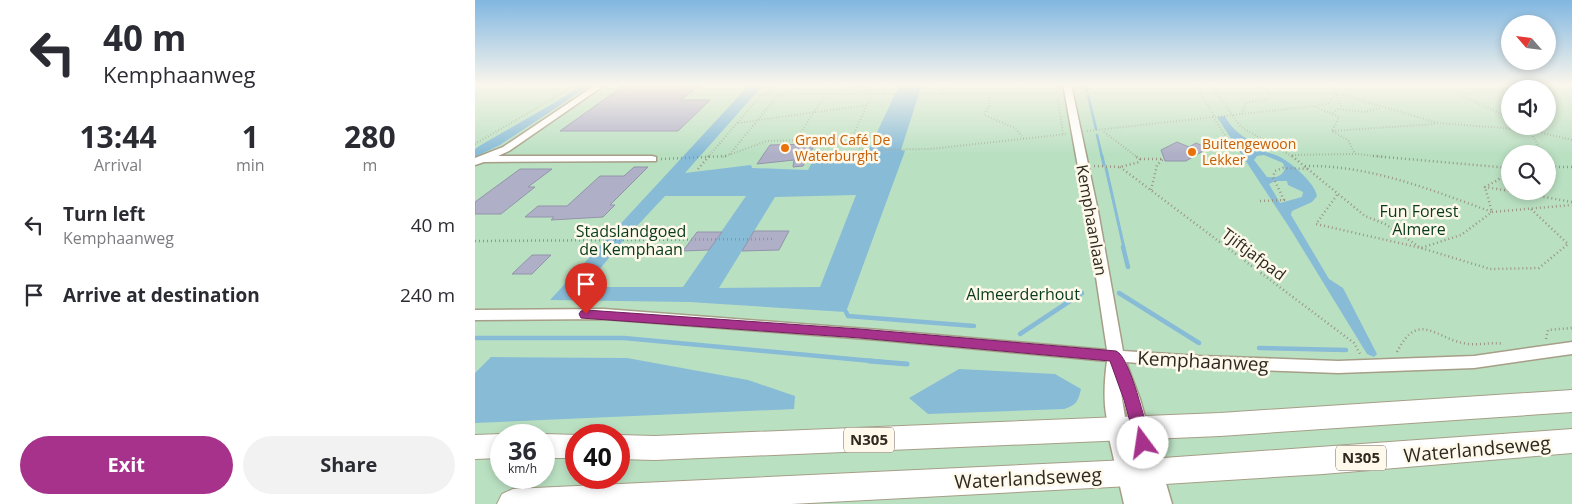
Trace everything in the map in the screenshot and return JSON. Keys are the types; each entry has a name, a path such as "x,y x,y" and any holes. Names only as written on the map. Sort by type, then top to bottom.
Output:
{"main road":[{"name":"N305","path":"630,447 655,448 1129,429 1303,420 1456,407 1572,401"},
{"name":"Waterlandseweg","path":"513,504 1139,472 1323,461 1572,441"},
{"path":"475,447 490,446"}],"street":[{"path":"479,161 506,149 571,108"},
{"name":"Kemphaanlaan","path":"1069,108 1083,166 1116,356 1112,377 1112,393 1129,429"},
{"path":"479,161 652,159"},
{"name":"Kemphaanweg","path":"475,315 614,315 1199,362 1338,367 1474,362 1572,348"},
{"path":"1129,429 1139,472 1137,504"},
{"path":"1139,472 1159,504"}],"path":[{"path":"475,144 538,108"},
{"path":"698,169 751,108"},
{"path":"730,155 768,108"},
{"path":"796,140 817,108"},
{"path":"738,123 848,108"},
{"path":"849,144 866,108"},
{"path":"988,108 985,115 1015,128 1024,139"},
{"path":"1063,134 1064,108"},
{"path":"1211,108 1217,116 1301,108"},
{"path":"1227,108 1241,127 1291,155 1337,195 1365,216 1385,224 1421,248"},
{"path":"1242,114 1244,108"},
{"path":"1319,108 1339,117 1332,131"},
{"path":"1333,113 1342,108 1364,112 1379,108"},
{"path":"1383,108 1438,123"},
{"path":"1487,108 1501,114"},
{"path":"1213,117 1229,141"},
{"path":"1332,131 1438,123 1501,128"},
{"path":"1103,131 1140,159 1163,159 1157,165 1151,190"},
{"path":"1332,131 1348,140 1355,154"},
{"path":"1551,135 1572,140"},
{"path":"674,159 702,159 730,155 767,141 839,139 863,150 916,150"},
{"path":"1291,155 1355,154 1501,167"},
{"path":"1083,166 1120,167 1134,165 1140,159"},
{"path":"1305,166 1322,165 1379,175 1492,212 1572,203"},
{"name":"Tjiftjafpad","path":"1120,167 1355,343 1367,366"},
{"path":"1556,167 1572,167"},
{"path":"1259,200 1284,200 1273,177 1275,171 1283,168 1308,169"},
{"path":"1485,187 1501,178"},
{"path":"1485,187 1492,212"},
{"path":"1485,187 1501,189"},
{"path":"1337,195 1316,224 1421,248 1490,269 1539,268 1568,244 1531,208"},
{"path":"1556,200 1572,203"},
{"path":"1421,248 1461,235 1492,212"},
{"path":"475,241 775,239"},
{"path":"1394,365 1402,339 1419,328 1431,329 1471,344 1486,342 1509,346"},
{"path":"1543,341 1548,330 1572,328"}],"green space":[{"name":"Almeerderhout","path":"475,108 1501,108 1501,135 1556,135 1556,108 1572,108 1572,504 475,504"}],"water":[{"path":"546,108 557,108 500,145 475,157 475,149"},
{"path":"728,108 743,108 685,173 751,165 752,168 808,170 815,157 868,151 889,108 915,108 901,150 905,151 846,312 689,302 550,300","holes":["856,195 820,287 719,288 775,197","665,196 746,196 683,287 585,287 622,242"]},
{"path":"1225,116 1233,128 1258,151 1273,154 1283,159 1302,173 1312,185 1317,196 1312,202 1292,211 1291,215 1329,279 1343,288 1377,354 1374,357 1367,354 1291,230 1217,117","holes":["1264,155 1283,163 1285,169 1282,174 1276,177 1267,177 1254,160 1257,156","1275,181 1287,181 1288,185 1303,192 1302,197 1280,203 1269,184"]},
{"path":"491,357 627,358 748,380 795,396 794,409 475,423 475,373"},
{"path":"959,369 1055,374 1081,389 1076,402 1064,409 928,414 909,398"}],"building":[{"path":"593,108 702,108 678,131 560,131"},
{"path":"1177,142 1189,147 1196,143 1208,148 1186,161 1165,161 1161,150"},
{"path":"815,144 803,166 793,167 794,160 757,164 770,145"},
{"path":"634,167 648,167 610,205 615,205 603,217 551,220 554,217 525,217 538,206 567,206 600,176 624,176"},
{"path":"520,169 552,169 528,187 535,187 501,214 475,214 475,202"},
{"path":"754,231 789,231 779,250 742,251"},
{"path":"697,232 722,232 709,250 683,251"},
{"path":"532,255 551,255 532,274 512,274"}],"waterway":[{"path":"1091,108 1096,129"},
{"path":"1097,135 1102,157"},
{"path":"1102,156 1104,165"},
{"path":"1106,168 1124,248"},
{"path":"1123,247 1128,267"},
{"path":"1020,334 1082,293"},
{"path":"1119,293 1199,343"},
{"path":"846,312 848,316 974,326"},
{"path":"475,338 624,338 883,362"},
{"path":"1259,348 1346,350"},
{"path":"869,361 907,364"}],"place":[{"name":"Grand Café De Waterburght","path":"785,148"},
{"name":"Buitengewoon Lekker","path":"1192,152"}],"route":[{"path":"586,314 860,334 1116,356 1132,400 1143,443"}],"park label":[{"name":"Fun Forest Almere","path":"1419,220"},
{"name":"Stadslandgoed de Kemphaan","path":"631,240"}]}
